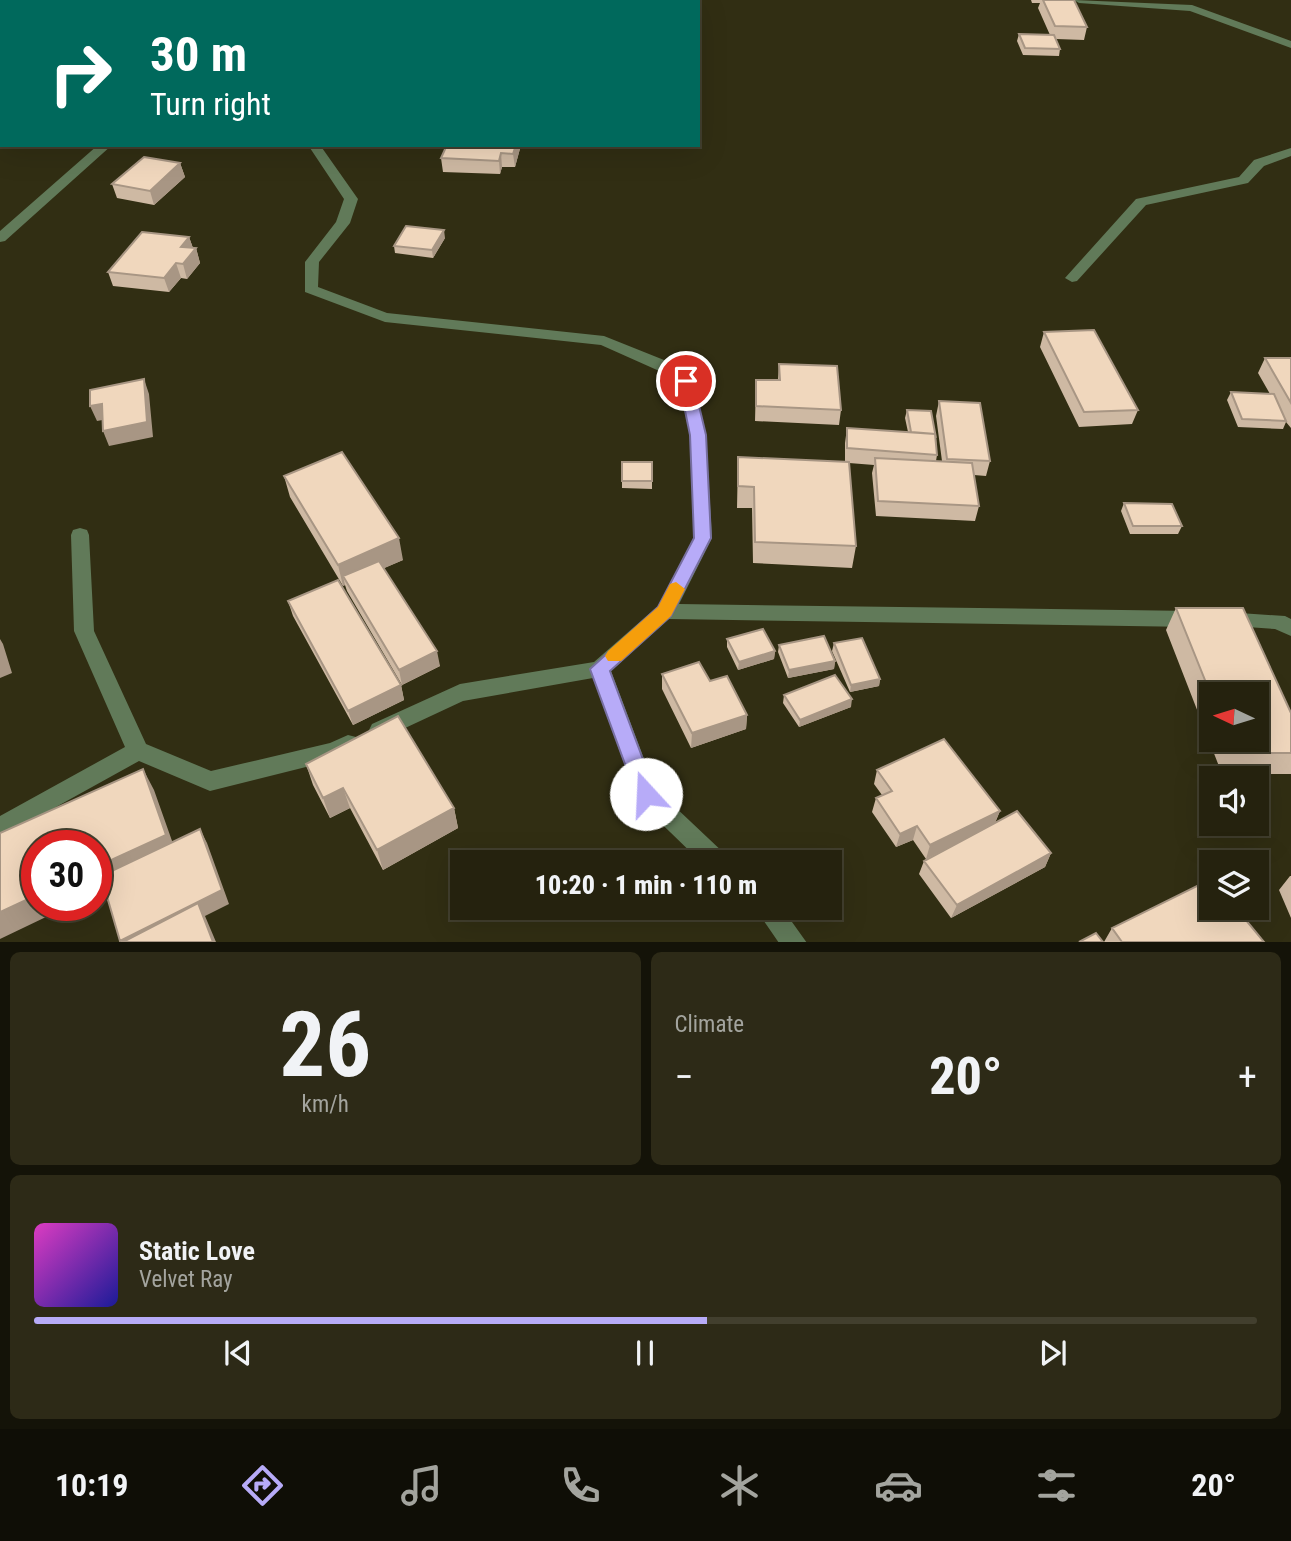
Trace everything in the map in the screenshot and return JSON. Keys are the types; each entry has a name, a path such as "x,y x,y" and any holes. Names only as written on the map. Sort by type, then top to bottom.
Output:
{"street":[{"path":"1079,0 1192,8 1291,44"},
{"path":"0,237 104,147"},
{"path":"80,536 84,631 138,751 210,781 334,751 460,693 600,669 665,611 703,538 698,435 686,381 663,366 604,341 385,317 310,289 312,262 344,223 351,199 315,147"},
{"path":"1072,278 1141,202 1243,180 1259,163 1291,152"},
{"path":"665,611 1278,621 1291,628"},
{"path":"600,669 646,794 704,850"},
{"path":"0,828 138,751"},
{"path":"777,920 794,942"}],"building":[{"path":"1043,0 1074,0 1087,27 1055,26"},
{"path":"1019,34 1054,35 1060,49 1025,48"},
{"path":"446,147 515,147 513,154 501,153 499,161 441,158"},
{"path":"144,157 180,163 150,191 112,184"},
{"path":"406,226 444,230 432,250 394,246"},
{"path":"142,232 189,237 181,247 196,248 183,264 176,263 164,278 108,272"},
{"path":"1094,330 1138,410 1084,412 1044,332"},
{"path":"1265,358 1291,358 1291,403"},
{"path":"779,364 837,366 841,410 756,406 756,380 780,380"},
{"path":"144,379 147,422 103,431 102,404 90,406 90,390"},
{"path":"1231,392 1274,394 1286,421 1242,419"},
{"path":"939,401 980,403 990,461 947,459"},
{"path":"907,410 931,411 936,438 935,434 911,432"},
{"path":"847,428 935,434 937,455 847,448"},
{"path":"342,452 399,538 338,565 284,476"},
{"path":"738,457 849,462 856,546 755,542 754,487 738,486"},
{"path":"875,458 972,463 979,506 878,501"},
{"path":"622,462 652,462 652,481 622,481"},
{"path":"1124,503 1172,504 1182,526 1133,526"},
{"path":"379,561 437,651 399,670 343,576"},
{"path":"338,580 401,685 348,711 288,601"},
{"path":"1176,608 1243,608 1291,713 1291,753 1235,752 1269,752 1269,682 1206,682"},
{"path":"763,629 775,651 739,662 727,639"},
{"path":"824,636 835,661 789,670 779,645"},
{"path":"862,638 880,679 851,685 834,643"},
{"path":"699,662 710,681 727,676 747,715 692,733 662,674"},
{"path":"835,675 852,699 800,720 784,695"},
{"path":"398,716 454,808 377,850 343,788 323,798 306,764"},
{"path":"944,739 1000,811 930,845 917,826 900,834 876,798 892,791 877,770"},
{"path":"143,769 166,835 112,860 112,830 21,830 21,902 0,912 0,833"},
{"path":"1017,811 1051,853 957,905 924,861"},
{"path":"200,829 222,890 120,941 112,914 112,871"},
{"path":"1199,885 1199,920 1246,920 1264,942 1122,942 1112,928"},
{"path":"198,903 213,942 123,942"},
{"path":"1096,933 1103,942 1079,942"}],"slow traffic":[{"path":"614,656 665,611 676,589"}],"route":[{"path":"646,794 600,669 665,611 703,538 698,435 686,381"}]}
